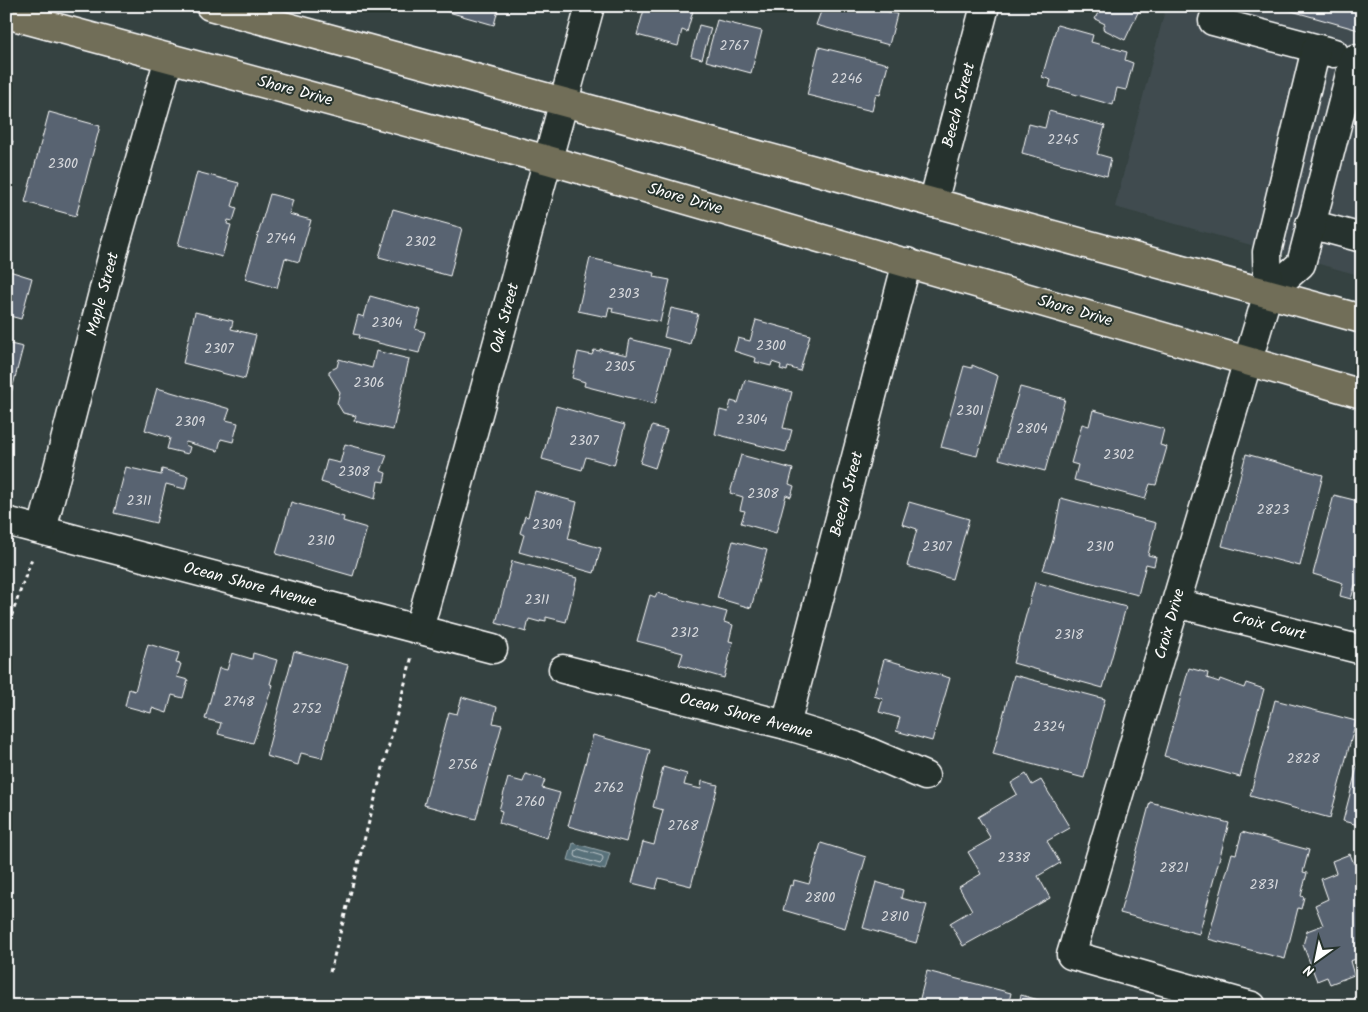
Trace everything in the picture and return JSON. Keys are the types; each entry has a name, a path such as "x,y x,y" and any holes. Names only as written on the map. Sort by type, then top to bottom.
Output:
{"highway":[{"path":"210,6 1362,319"},
{"name":"Shore Drive","path":"6,14 548,160 1362,394"}],"street":[{"name":"Oak Street","path":"419,629 590,6"},
{"name":"Beech Street","path":"933,203 985,6"},
{"path":"1218,6 1213,21 1358,60 1310,224 1301,264 1268,294"},
{"path":"1268,294 1267,252 1316,49"},
{"name":"Maple Street","path":"42,530 114,250 169,58"},
{"path":"1310,224 1362,238"},
{"name":"Beech Street","path":"786,725 907,262"},
{"name":"Croix Drive","path":"1252,1006 1071,955 1268,294"},
{"name":"Ocean Shore Avenue","path":"6,521 493,648"},
{"name":"Croix Court","path":"1176,603 1362,650"},
{"name":"Ocean Shore Avenue","path":"563,669 786,725 855,746 925,776"}],"path":[{"path":"6,631 42,530"},
{"path":"330,972 419,629"}],"shaded area":[{"path":"1166,6 1362,6 1362,276 1115,207"}],"water":[{"path":"573,843 610,853 605,870 568,860"}],"building":[{"path":"446,6 499,6 494,25 445,11"},
{"path":"645,6 694,7 687,32 682,30 678,46 637,35"},
{"path":"823,6 883,6 881,10 897,14 889,45 816,25"},
{"path":"1101,6 1141,6 1125,40 1103,29 1105,24 1095,19"},
{"path":"1274,6 1362,6 1362,31"},
{"path":"717,20 762,31 751,73 706,61"},
{"path":"699,25 711,28 702,59 691,56"},
{"path":"1057,25 1093,35 1091,42 1127,52 1125,60 1133,63 1126,90 1117,88 1113,105 1049,87 1051,80 1042,77"},
{"path":"819,47 888,64 880,95 876,94 872,111 807,95"},
{"path":"1049,111 1105,126 1097,154 1111,158 1107,176 1022,153 1029,124 1045,128"},
{"path":"49,112 100,126 76,216 25,202"},
{"path":"6,125 10,126 6,139"},
{"path":"6,139 13,141 6,168"},
{"path":"197,172 239,183 232,206 237,208 233,221 228,220 227,224 231,225 222,257 178,245"},
{"path":"270,194 293,200 289,214 311,220 299,262 285,258 277,288 245,279"},
{"path":"393,209 462,228 450,276 379,257"},
{"path":"590,258 655,273 654,277 670,280 660,322 612,312 613,308 609,307 607,317 578,311"},
{"path":"6,270 32,278 21,319 6,315"},
{"path":"370,296 421,310 415,329 425,332 419,353 358,338 359,335 353,334 358,315 364,317"},
{"path":"671,308 698,314 690,344 664,337"},
{"path":"195,312 233,321 231,329 256,335 245,379 183,363"},
{"path":"756,320 810,335 800,371 788,367 787,371 780,369 781,365 772,362 771,366 755,362 756,358 734,351 738,338 750,341"},
{"path":"630,339 670,349 655,404 584,386 585,382 572,378 578,352 592,355 594,350 600,351 600,349 627,355"},
{"path":"6,343 23,347 8,405 6,404"},
{"path":"376,351 409,359 393,430 354,421 356,416 343,413 337,403 340,392 329,374 329,371 337,367 339,359 372,368"},
{"path":"972,365 998,376 977,456 941,447 964,366 972,368"},
{"path":"745,380 792,392 783,428 792,430 786,452 715,434 720,410 728,412 731,401 738,403"},
{"path":"1020,387 1065,399 1045,471 999,459"},
{"path":"157,388 230,409 226,420 238,423 233,442 221,439 218,451 186,442 185,445 190,447 188,454 167,449 170,438 145,430"},
{"path":"556,406 625,425 614,465 586,457 582,470 542,459"},
{"path":"1093,410 1164,429 1160,445 1167,447 1156,485 1150,484 1145,499 1074,480 1078,465 1071,463 1082,424 1089,426"},
{"path":"652,426 667,430 655,468 640,463"},
{"path":"345,444 387,455 381,471 386,473 384,482 378,481 375,499 321,482 327,460 340,463"},
{"path":"1246,454 1323,475 1300,566 1222,546"},
{"path":"741,455 793,469 789,484 794,486 791,497 786,495 776,533 741,523 745,511 740,510 743,497 730,493"},
{"path":"126,467 161,475 162,469 188,476 185,489 166,484 156,523 114,513"},
{"path":"535,491 577,502 568,539 601,548 594,573 519,552 524,535 520,533 525,516 528,517"},
{"path":"1334,495 1362,502 1362,587 1355,585 1351,599 1340,596 1343,583 1313,574"},
{"path":"1061,498 1156,523 1148,555 1156,557 1154,566 1146,564 1138,595 1043,570 1053,540"},
{"path":"291,502 344,517 343,521 367,528 353,576 276,554"},
{"path":"909,502 969,519 952,579 907,566 917,529 902,524"},
{"path":"733,541 767,550 751,608 717,598"},
{"path":"512,561 577,578 566,622 546,617 546,621 541,620 540,622 529,619 526,632 496,623"},
{"path":"1035,582 1126,607 1103,688 1013,663"},
{"path":"657,593 727,612 724,622 733,625 729,641 733,642 724,678 679,665 683,653 637,641 650,595 655,597"},
{"path":"148,644 179,653 176,663 181,664 177,677 188,680 183,698 172,695 167,713 152,708 151,713 125,706 129,689 135,691"},
{"path":"294,651 348,665 322,758 301,753 298,765 266,756"},
{"path":"232,653 252,659 253,653 277,660 270,684 273,685 253,743 218,734 221,723 205,719 219,668 227,670"},
{"path":"884,659 950,678 932,741 896,731 900,718 879,712 883,699 874,696"},
{"path":"1189,668 1208,673 1207,678 1219,682 1220,679 1244,688 1246,683 1264,689 1240,777 1164,756"},
{"path":"1014,675 1105,699 1084,778 993,754"},
{"path":"462,697 497,707 493,723 502,725 476,819 424,805 449,712 457,714"},
{"path":"1275,700 1356,721 1330,818 1250,796"},
{"path":"593,735 650,750 626,842 568,826"},
{"path":"1362,748 1362,826 1343,821"},
{"path":"663,767 687,774 684,785 701,789 702,781 718,785 691,886 659,878 656,889 632,883 643,842 654,845 663,810 653,807"},
{"path":"526,774 545,780 542,788 560,793 547,838 499,823 502,811 499,810 508,778 523,782"},
{"path":"1026,774 1032,785 1041,780 1070,828 1047,841 1060,863 1038,876 1050,898 963,946 950,923 972,910 959,887 981,874 968,852 991,839 978,817 1017,794 1011,783"},
{"path":"1150,802 1229,823 1199,934 1120,913"},
{"path":"1242,832 1309,850 1303,872 1307,873 1301,896 1304,897 1301,909 1298,908 1285,959 1208,939 1232,853 1236,854"},
{"path":"821,843 866,857 845,928 783,910 790,885 793,886 794,880 809,884"},
{"path":"1350,854 1354,864 1362,860 1362,957 1350,961 1354,975 1330,984 1327,977 1317,981 1303,945 1307,931 1323,925 1315,905 1328,899 1321,879 1336,873 1332,861"},
{"path":"876,882 903,890 901,898 927,905 916,943 863,928"},
{"path":"927,971 1011,993 1008,1006 918,1006"},
{"path":"1021,995 1060,1006 1018,1006"}]}
